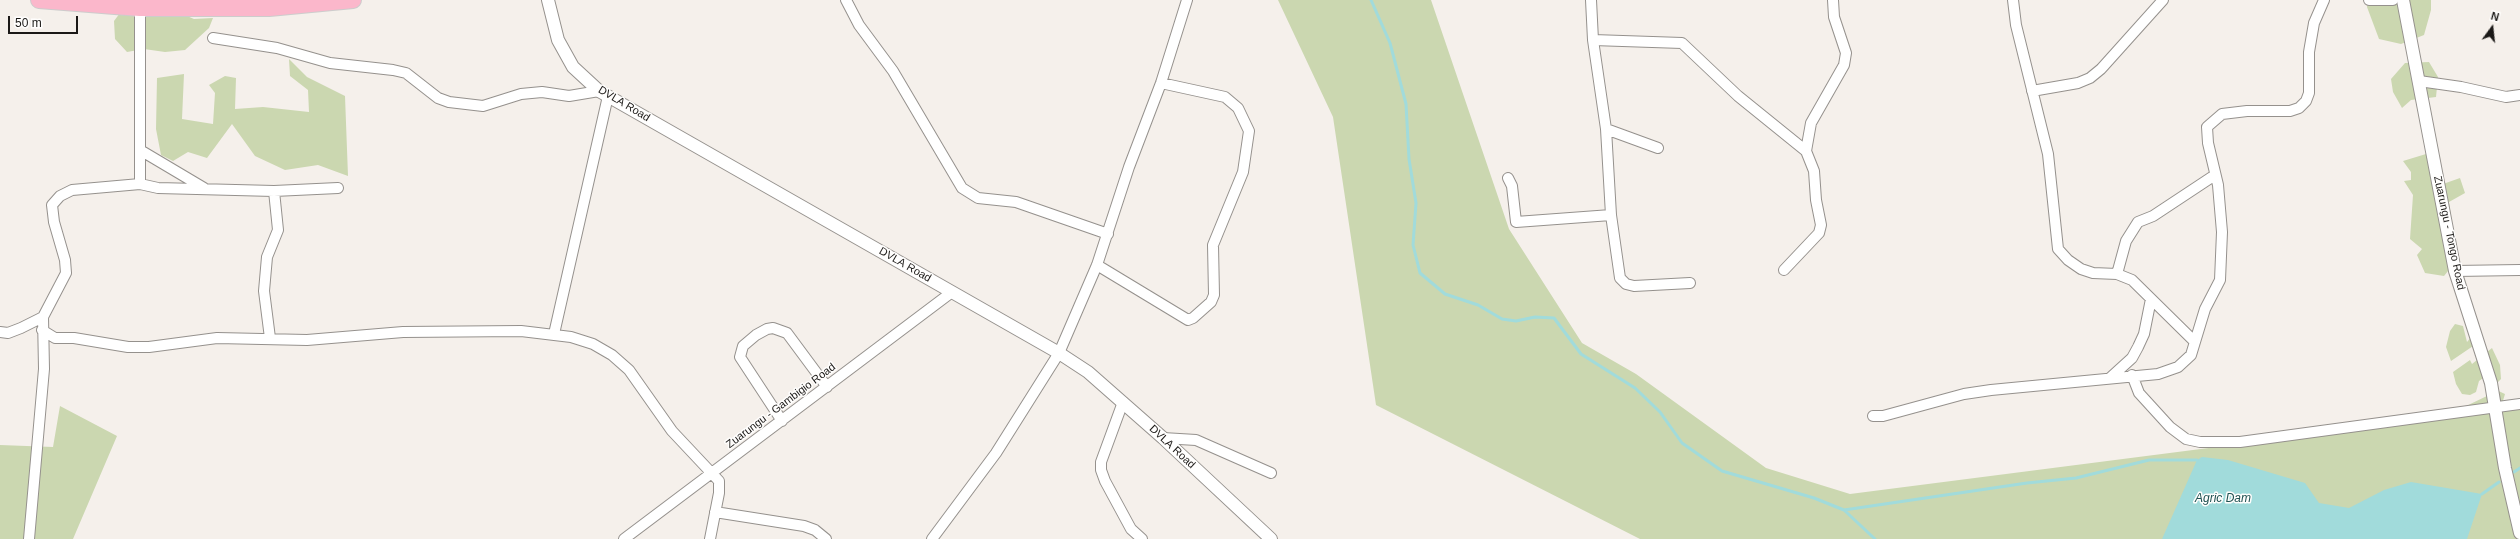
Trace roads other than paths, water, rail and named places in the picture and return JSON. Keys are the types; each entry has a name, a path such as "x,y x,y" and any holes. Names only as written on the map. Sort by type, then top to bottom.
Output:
{"highway":[{"path":"39,0 140,8 353,0"}],"street":[{"name":"DVLA Road","path":"548,0 558,40 573,67 604,94 1059,353 1088,372 1163,438 1271,539"},
{"path":"846,0 859,25 893,71 962,188 978,198 1016,202 1108,234"},
{"path":"932,539 996,453 1059,353 1097,265 1129,167 1161,83 1188,0"},
{"path":"1591,0 1593,40 1606,129 1611,215 1620,278 1626,284 1634,286 1690,283"},
{"path":"1806,151 1811,122 1844,66 1846,52 1834,17 1833,0"},
{"path":"2013,0 2016,25 2048,154 2058,249 2068,260 2081,269 2093,273 2117,274 2132,280 2195,342"},
{"path":"2032,91 2078,83 2090,78 2101,69 2163,0"},
{"path":"1873,416 1883,416 1964,394 2158,374 2178,367 2191,356 2205,309 2220,280 2222,232 2207,127 2213,119 2222,114 2247,111 2290,111 2299,108 2306,101 2309,93 2309,52 2314,22 2324,0"},
{"path":"2369,0 2393,0"},
{"name":"Zuarungu - Tongo Road","path":"2403,0 2455,271 2483,358 2496,408 2505,468 2520,533"},
{"path":"140,8 140,184"},
{"path":"213,38 277,48 330,63 393,70 406,73 438,98 448,102 483,106 521,94 542,92 568,96 604,94 554,334"},
{"path":"1593,40 1682,43 1738,96 1806,151 1814,171 1816,200 1821,225 1819,233 1784,270"},
{"path":"2419,81 2461,87 2506,97 2520,95"},
{"path":"1097,265 1188,320 1193,318 1211,302 1214,295 1214,240 1243,172 1249,131 1238,108 1225,97 1161,83"},
{"path":"1606,129 1658,148"},
{"path":"140,150 206,189"},
{"path":"2117,274 2126,241 2138,222 2153,216 2215,175"},
{"path":"1508,178 1512,186 1514,221 1516,222 1611,215"},
{"path":"29,539 44,369 42,330 43,317 66,273 65,260 54,222 52,205 60,196 72,190 140,184 158,188 274,191 338,188"},
{"path":"270,338 264,290 267,257 278,230 274,191"},
{"path":"2455,271 2520,270"},
{"name":"Zuarungu - Gambigio Road","path":"624,539 952,292"},
{"path":"2110,378 2132,358 2138,347 2144,334 2151,299"},
{"path":"0,332 8,333 43,317"},
{"path":"782,421 740,357 743,346 756,335 767,329 773,328 787,333 827,387"},
{"path":"42,330 55,338 74,338 128,347 216,338 306,340 403,332 521,331 554,334 593,344 612,355 633,375 672,431 719,481 720,486 710,539"},
{"path":"2132,376 2139,393 2170,427 2186,438 2200,442 2240,442 2520,404"},
{"path":"1123,402 1101,462 1102,470 1105,481 1131,529 1142,539"},
{"path":"1163,438 1196,440 1271,473"},
{"path":"715,512 804,526 815,530 826,539"}],"water":[{"name":"Agric Dam","path":"2202,457 2228,460 2305,483 2319,503 2349,508 2384,490 2411,482 2482,494 2467,539 2162,539 2197,460"}],"waterway":[{"path":"1371,0 1390,43 1406,104 1409,159 1416,203 1413,245 1420,273 1445,294 1478,305 1502,319 1516,321 1535,317 1554,318 1581,354 1635,388 1660,412 1682,443 1722,471 1814,498 1844,510 2027,483 2076,478 2149,460 2197,460"},
{"path":"2514,472 2520,468"},
{"path":"2482,494 2499,482"},
{"path":"1844,510 1875,539"}]}
